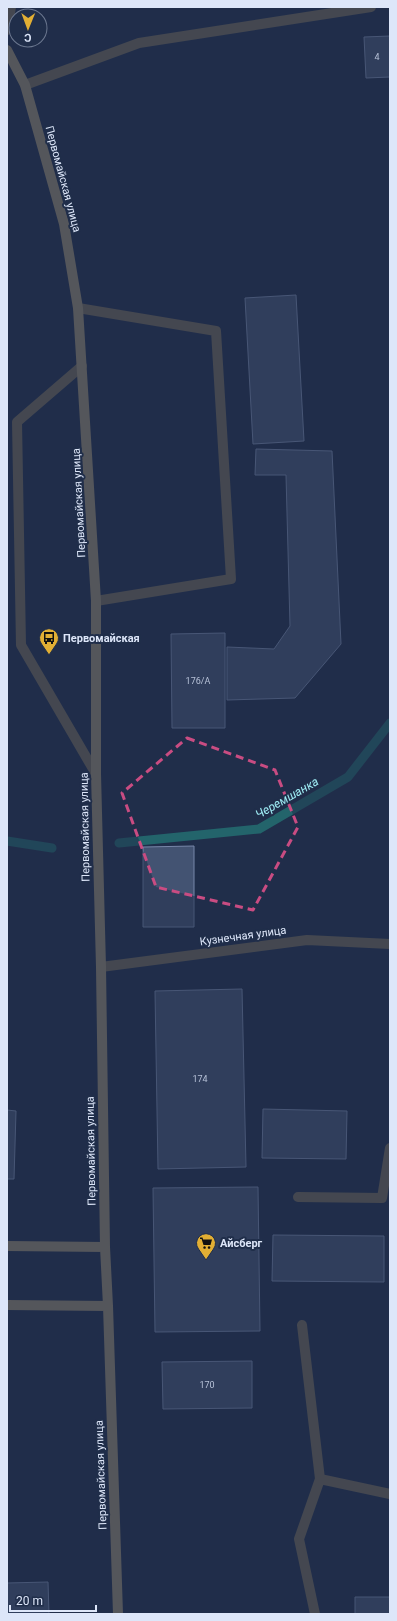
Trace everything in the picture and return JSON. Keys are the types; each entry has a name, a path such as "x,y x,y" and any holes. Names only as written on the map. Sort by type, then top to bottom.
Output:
{"main road":[{"name":"Первомайская улица","path":"7,50 25,84 64,224 78,308 96,601 96,774 101,968 105,1247 118,1614"},
{"path":"7,1246 105,1247"},
{"path":"7,1305 108,1306"}],"street":[{"path":"7,30 11,7"},
{"path":"25,84 139,43 371,7"},
{"path":"78,308 216,331 232,578 96,601"},
{"path":"82,366 16,422 21,646 96,774"},
{"name":"Кузнечная улица","path":"101,968 307,940 390,944"},
{"path":"298,1196 382,1198 390,1148"},
{"path":"302,1325 320,1479 299,1539 315,1614"},
{"path":"320,1479 390,1494"}],"highlighted area":[{"path":"187,738 275,770 298,827 253,910 156,887 122,793"}],"building":[{"path":"390,36 390,77 366,78 364,37"},
{"path":"296,295 304,441 253,444 245,298"},
{"path":"256,449 332,451 341,644 295,698 227,700 227,647 274,649 290,626 286,475 255,475"},
{"path":"225,633 225,728 172,728 171,634"},
{"path":"194,846 194,927 143,927 143,847"},
{"path":"242,989 246,1167 158,1169 155,991"},
{"path":"263,1109 347,1111 346,1159 262,1158"},
{"path":"7,1110 16,1111 14,1179 7,1179"},
{"name":"Айсберг","path":"258,1187 260,1331 155,1332 153,1188"},
{"path":"273,1235 384,1236 384,1282 272,1281"},
{"path":"252,1361 252,1408 163,1409 162,1362"},
{"path":"48,1582 49,1614 7,1614 7,1583"},
{"path":"355,1597 390,1597 390,1614 355,1614"}],"waterway":[{"name":"Черемшанка","path":"119,843 259,829 348,777 390,723"},
{"name":"Черемшанка","path":"7,841 52,848"}],"place":[{"name":"Первомайская","path":"49,655"},
{"name":"Айсберг","path":"206,1260"}]}
